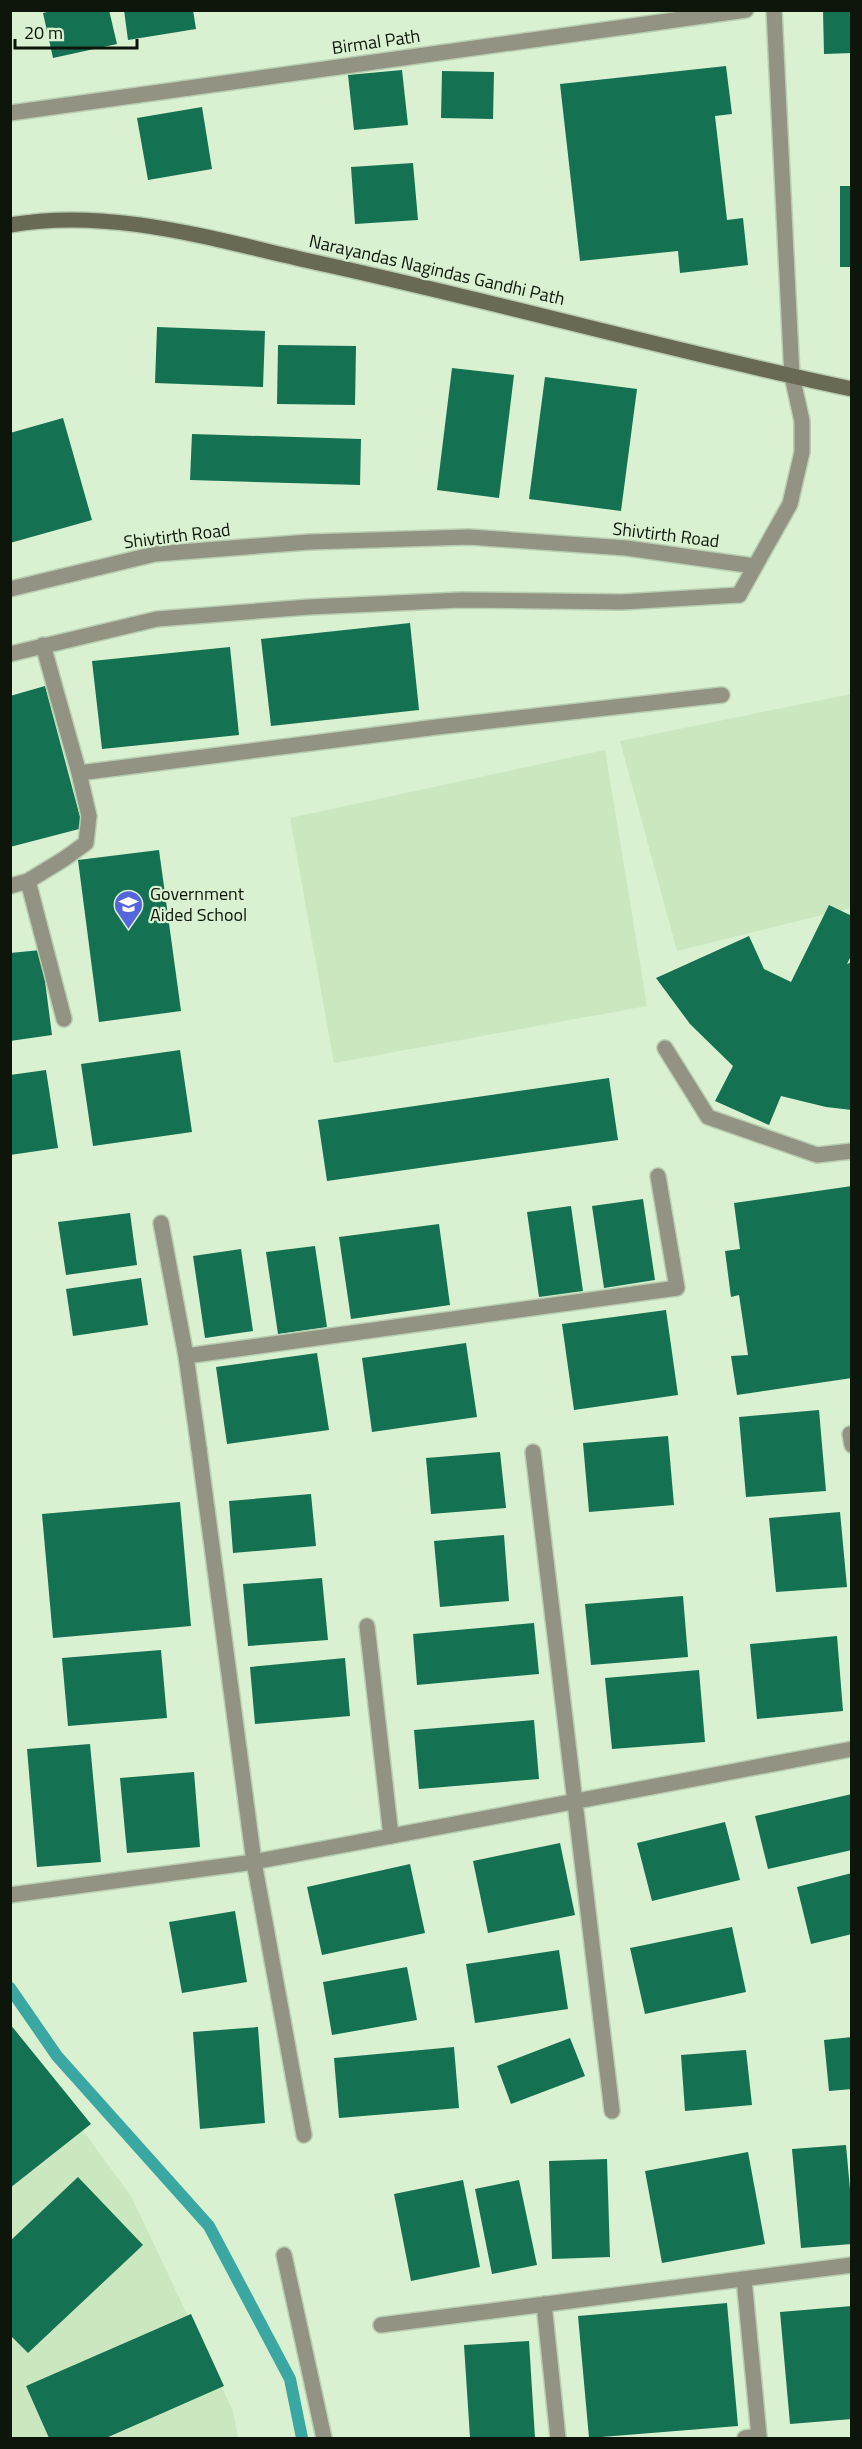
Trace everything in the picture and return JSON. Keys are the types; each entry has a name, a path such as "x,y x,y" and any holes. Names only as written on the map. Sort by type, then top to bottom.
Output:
{"street":[{"name":"Birmal Path","path":"10,113 746,10"},
{"path":"10,654 157,619 309,607 461,600 622,602 739,595 790,504 802,452 802,421 792,376 774,10"},
{"name":"Narayandas Nagindas Gandhi Path","path":"10,225 97,219 150,226 438,289 852,389"},
{"name":"Shivtirth Road","path":"10,589 155,554 309,542 469,537 626,548 754,566"},
{"path":"10,886 28,880 86,843 89,816 43,645"},
{"path":"79,773 437,727 722,695"},
{"path":"28,880 64,1019"},
{"path":"666,1048 708,1117 817,1155 852,1151"},
{"path":"186,1356 676,1288 658,1176"},
{"path":"161,1223 186,1356 254,1862 304,2135"},
{"path":"534,1452 612,2111"},
{"path":"367,1626 391,1836"},
{"path":"10,1894 254,1862 852,1749"},
{"path":"284,2255 324,2439"},
{"path":"381,2325 852,2265"},
{"path":"744,2279 759,2436 745,2439"},
{"path":"544,2304 558,2439"}],"shaded area":[{"path":"851,694 851,908 677,951 620,741"},
{"path":"605,750 647,1006 334,1063 290,818"},
{"path":"10,2031 131,2196 233,2411 238,2438 11,2438"}],"building":[{"path":"55,10 109,10 117,44 53,58 43,13"},
{"path":"124,10 193,10 196,29 128,40"},
{"path":"823,10 852,10 852,53 824,54"},
{"path":"726,66 732,114 715,116 727,220 743,218 748,265 680,273 678,251 580,261 560,84"},
{"path":"402,70 408,125 354,130 348,75"},
{"path":"442,71 494,72 493,119 441,118"},
{"path":"202,107 212,169 148,180 137,118"},
{"path":"413,163 418,220 355,224 351,167"},
{"path":"840,186 852,186 852,267 840,267"},
{"path":"157,327 265,331 263,387 155,383"},
{"path":"278,345 356,346 355,405 277,404"},
{"path":"452,368 514,375 499,498 437,490"},
{"path":"545,377 637,389 621,511 529,499"},
{"path":"63,418 92,520 10,543 10,433"},
{"path":"192,434 361,439 360,485 190,480"},
{"path":"410,623 419,710 271,726 261,639"},
{"path":"230,647 239,735 102,749 92,661"},
{"path":"45,686 83,828 10,847 10,696"},
{"path":"159,850 181,1011 99,1022 78,860"},
{"path":"829,905 852,916 852,954 847,964 852,962 852,1110 826,1107 781,1096 769,1125 715,1101 733,1066 690,1024 656,978 749,936 764,969 791,982"},
{"path":"41,950 52,1035 10,1041 10,953"},
{"path":"180,1050 192,1132 93,1146 81,1064"},
{"path":"46,1070 58,1148 10,1155 10,1075"},
{"path":"609,1078 618,1140 327,1181 318,1120"},
{"path":"852,1186 852,1378 737,1395 731,1356 748,1355 739,1295 731,1297 725,1251 740,1249 734,1203"},
{"path":"643,1199 655,1280 604,1288 592,1206"},
{"path":"571,1206 583,1291 539,1297 527,1212"},
{"path":"130,1213 137,1265 66,1275 58,1222"},
{"path":"439,1224 450,1305 351,1319 339,1237"},
{"path":"315,1246 327,1327 278,1334 266,1252"},
{"path":"241,1249 253,1331 205,1338 193,1256"},
{"path":"141,1278 148,1325 73,1336 66,1289"},
{"path":"666,1310 678,1395 574,1410 562,1324"},
{"path":"466,1343 477,1417 372,1432 362,1358"},
{"path":"317,1353 329,1430 227,1444 216,1367"},
{"path":"819,1410 826,1491 746,1497 739,1417"},
{"path":"668,1436 674,1505 589,1512 583,1443"},
{"path":"500,1452 506,1508 431,1514 426,1458"},
{"path":"311,1494 316,1546 233,1553 229,1501"},
{"path":"180,1502 191,1626 53,1638 42,1514"},
{"path":"840,1512 847,1587 776,1592 769,1518"},
{"path":"504,1535 509,1601 440,1607 434,1541"},
{"path":"322,1578 328,1640 248,1646 243,1584"},
{"path":"683,1596 688,1657 591,1665 585,1604"},
{"path":"534,1623 539,1674 417,1685 413,1634"},
{"path":"837,1636 843,1711 757,1719 750,1644"},
{"path":"161,1650 167,1718 68,1726 62,1658"},
{"path":"345,1658 350,1716 255,1724 250,1667"},
{"path":"699,1670 705,1742 612,1749 605,1678"},
{"path":"534,1720 539,1779 419,1789 414,1730"},
{"path":"90,1744 101,1862 37,1867 27,1749"},
{"path":"194,1772 200,1847 127,1853 120,1778"},
{"path":"852,1794 852,1850 768,1869 755,1816"},
{"path":"725,1822 740,1880 652,1901 637,1843"},
{"path":"560,1843 575,1915 488,1933 473,1861"},
{"path":"410,1864 425,1933 322,1955 307,1887"},
{"path":"852,1873 852,1934 811,1944 797,1887"},
{"path":"235,1911 247,1982 182,1993 169,1922"},
{"path":"732,1927 746,1992 645,2014 630,1948"},
{"path":"559,1950 568,2009 475,2023 466,1964"},
{"path":"407,1967 417,2020 332,2035 323,1982"},
{"path":"10,2024 91,2124 10,2188"},
{"path":"258,2027 265,2123 200,2129 193,2032"},
{"path":"852,2037 852,2089 829,2091 824,2040"},
{"path":"570,2038 585,2076 511,2104 497,2066"},
{"path":"454,2047 459,2108 339,2118 334,2058"},
{"path":"746,2050 752,2105 685,2111 681,2055"},
{"path":"846,2145 852,2212 852,2244 801,2248 792,2149"},
{"path":"748,2152 765,2244 662,2263 645,2171"},
{"path":"607,2159 610,2257 552,2259 549,2161"},
{"path":"78,2177 143,2245 28,2353 10,2335 10,2241"},
{"path":"463,2180 480,2267 411,2281 394,2194"},
{"path":"519,2180 537,2265 492,2274 475,2189"},
{"path":"727,2303 738,2426 589,2438 578,2316"},
{"path":"852,2306 852,2419 790,2424 780,2312"},
{"path":"191,2314 224,2386 106,2438 49,2438 26,2386"},
{"path":"529,2341 535,2438 470,2438 464,2345"}],"waterway":[{"path":"10,1988 57,2056 209,2226 290,2379 302,2438"}],"place":[{"name":"Government Aided School","path":"129,930"}]}
